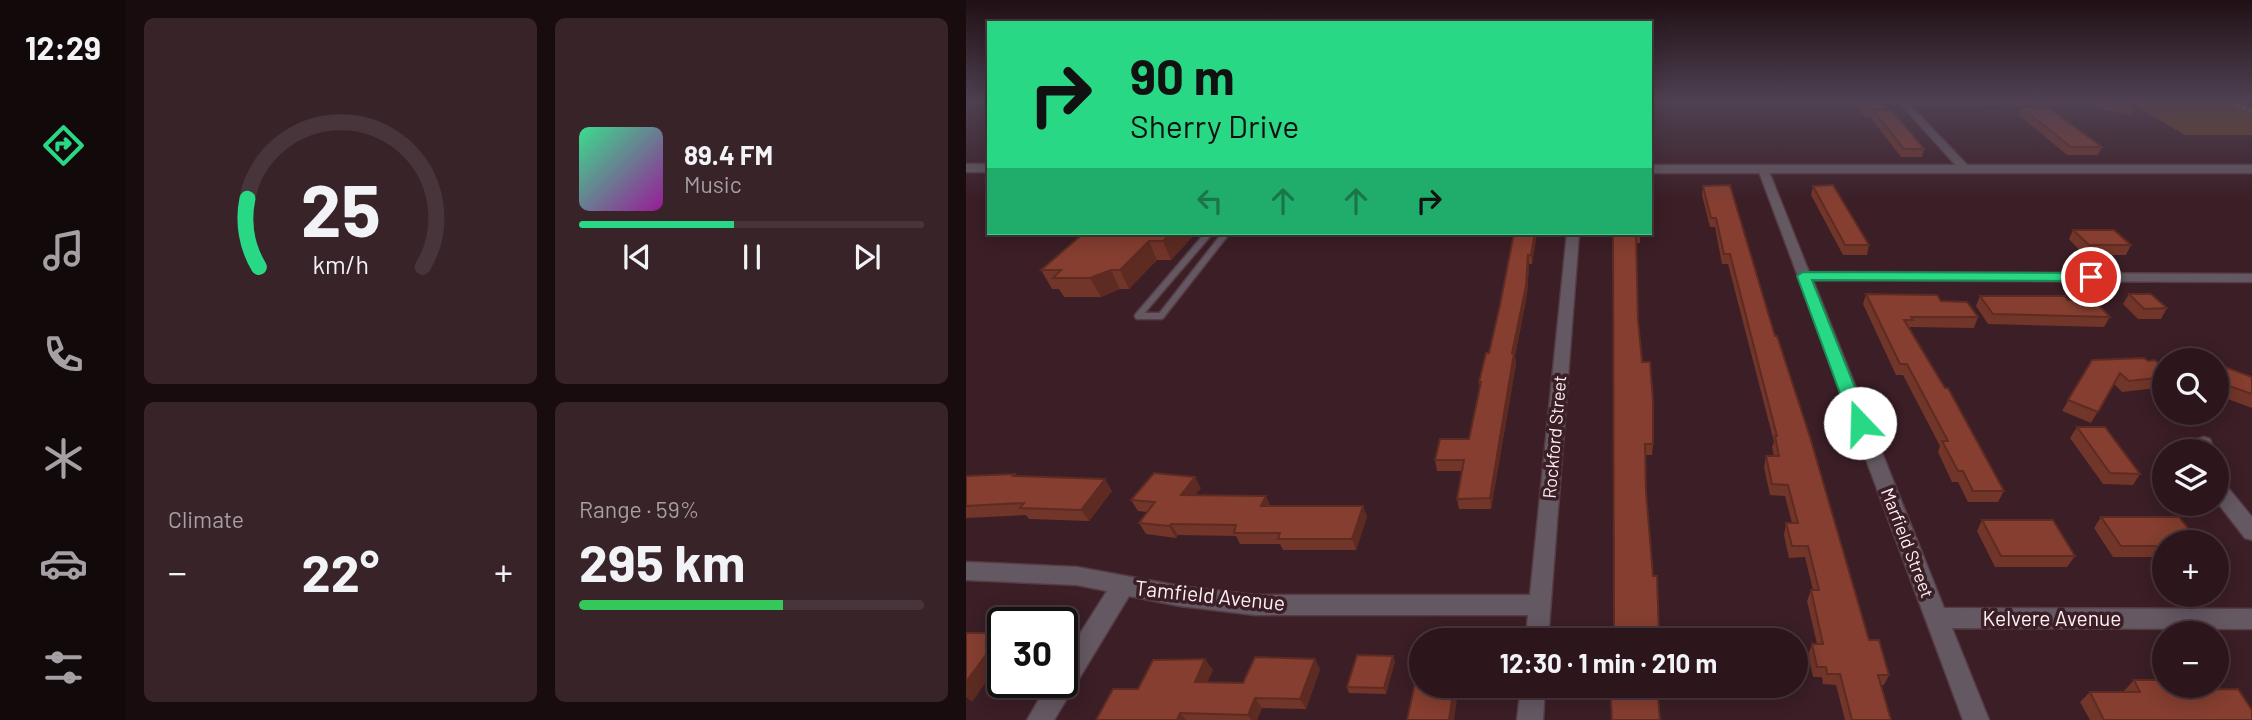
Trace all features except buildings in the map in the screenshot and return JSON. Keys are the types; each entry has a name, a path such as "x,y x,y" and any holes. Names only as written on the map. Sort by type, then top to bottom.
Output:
{"street":[{"path":"1933,135 1965,169"},
{"path":"966,168 987,168"},
{"path":"1652,169 2252,169"},
{"name":"Marfield Street","path":"1763,169 1976,720"},
{"name":"Rockford Street","path":"1537,628 1573,235"},
{"path":"1803,276 2252,278"},
{"path":"2229,503 2252,532"},
{"name":"Tamfield Avenue","path":"966,571 1077,576 1123,586 1255,605 1539,605"},
{"path":"1040,720 1123,586"},
{"name":"Kelvere Avenue","path":"1936,618 2252,619"},
{"path":"1530,720 1532,698"}],"lane":[{"path":"1207,235 1138,316 1161,316 1224,235"}],"route":[{"path":"1860,423 1803,276 2091,277"}]}
